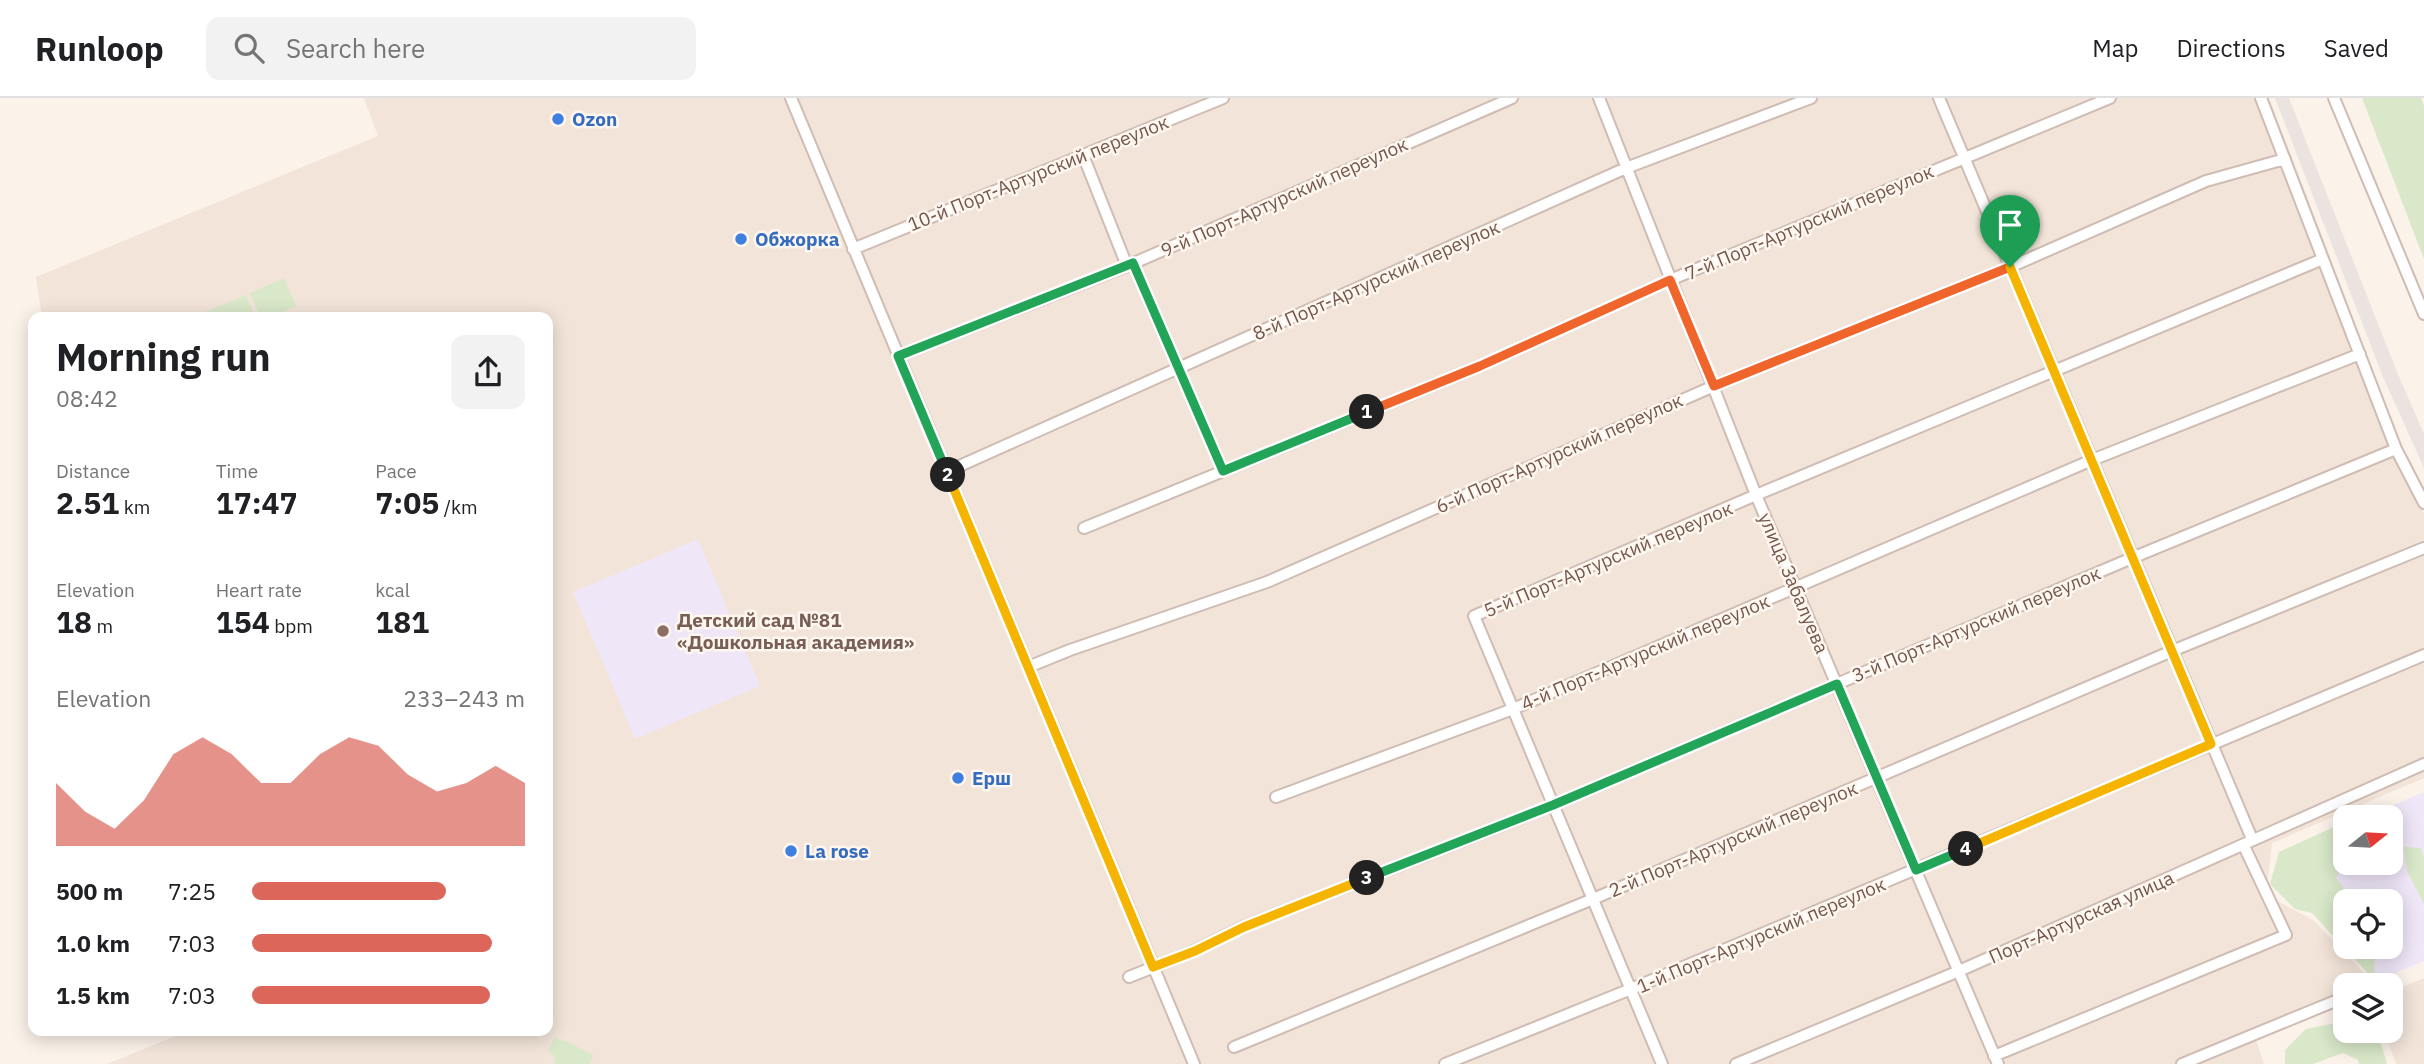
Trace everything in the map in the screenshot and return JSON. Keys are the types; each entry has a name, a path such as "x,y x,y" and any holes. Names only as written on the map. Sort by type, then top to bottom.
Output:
{"street":[{"path":"792,98 1194,1064"},
{"name":"10-й Порт-Артурский переулок","path":"853,249 1223,98"},
{"name":"9-й Порт-Артурский переулок","path":"898,356 1130,265 1512,98"},
{"name":"улица Забалуева","path":"1599,98 1756,495 1996,1060"},
{"name":"8-й Порт-Артурский переулок","path":"946,472 1626,168 1811,98"},
{"path":"1939,98 2211,744 2286,935 1996,1060"},
{"name":"7-й Порт-Артурский переулок","path":"1084,528 1480,366 1670,280 2110,98"},
{"path":"2261,98 2396,449 2424,503"},
{"path":"2334,98 2424,314"},
{"path":"1083,155 1223,471"},
{"name":"6-й Порт-Артурский переулок","path":"1028,667 1267,582 1714,386 2010,267 2206,181 2285,159"},
{"name":"5-й Порт-Артурский переулок","path":"1513,709 1474,616 1756,495 2323,259"},
{"name":"4-й Порт-Артурский переулок","path":"1276,797 1513,709 2092,460 2360,354"},
{"name":"3-й Порт-Артурский переулок","path":"1129,977 1195,951 1244,927 1553,805 2132,558 2396,449"},
{"name":"2-й Порт-Артурский переулок","path":"1234,1047 1593,899 2172,651 2424,548"},
{"name":"1-й Порт-Артурский переулок","path":"1445,1064 1916,870 2424,655"},
{"path":"1513,709 1662,1064"},
{"name":"Порт-Артурская улица","path":"1736,1064 1959,971 2424,764"},
{"path":"2182,1064 2333,1002"}],"shaded area":[{"path":"364,98 2269,98 2424,514 2424,778 2361,805 2333,805 2333,817 2272,843 2266,895 2313,920 2333,941 2333,959 2351,959 2364,973 2333,973 2333,998 2253,1031 2264,1064 107,1064 176,1036 553,1036 553,312 41,312 36,277 378,136"},
{"path":"2275,98 2289,98 2424,434 2424,468 2383,377"},
{"name":"Детский сад №81 «Дошкольная академия»","path":"698,539 760,686 635,739 573,592"},
{"path":"2424,792 2424,961 2396,973 2373,973 2360,959 2403,959 2403,889 2333,889 2333,897 2291,881 2333,838 2333,875 2403,875 2403,805 2393,805"},
{"path":"2424,978 2424,1064 2396,1064 2388,1043 2403,1043 2403,987"}],"green space":[{"path":"2362,98 2421,98 2424,106 2424,259"},
{"path":"284,278 296,306 282,312 258,312 250,293"},
{"path":"246,295 253,312 205,312"},
{"path":"2333,827 2333,875 2338,875 2336,878 2345,889 2333,889 2333,936 2312,913 2295,909 2270,884 2279,852"},
{"path":"2404,847 2421,848 2424,857 2424,904 2407,871"},
{"path":"2355,959 2375,959 2374,973 2368,973"},
{"path":"2333,1023 2333,1043 2381,1043 2387,1064 2359,1064 2358,1060 2343,1053 2313,1064 2285,1064 2285,1050 2306,1029"},
{"path":"555,1038 593,1055 590,1064 554,1064 555,1057 548,1050"}],"place":[{"name":"Ozon","path":"558,119"},
{"name":"Обжорка","path":"741,239"},
{"name":"Детский сад №81 «Дошкольная академия»","path":"663,631"},
{"name":"Ерш","path":"958,778"},
{"name":"La rose","path":"791,851"}],"route":[{"path":"1133,263 1223,471 1480,366 1670,280 1714,386 2010,267 2211,744 1916,870 1837,684 1553,805 1244,927 1195,951 1153,967 898,356 1133,263"}]}
